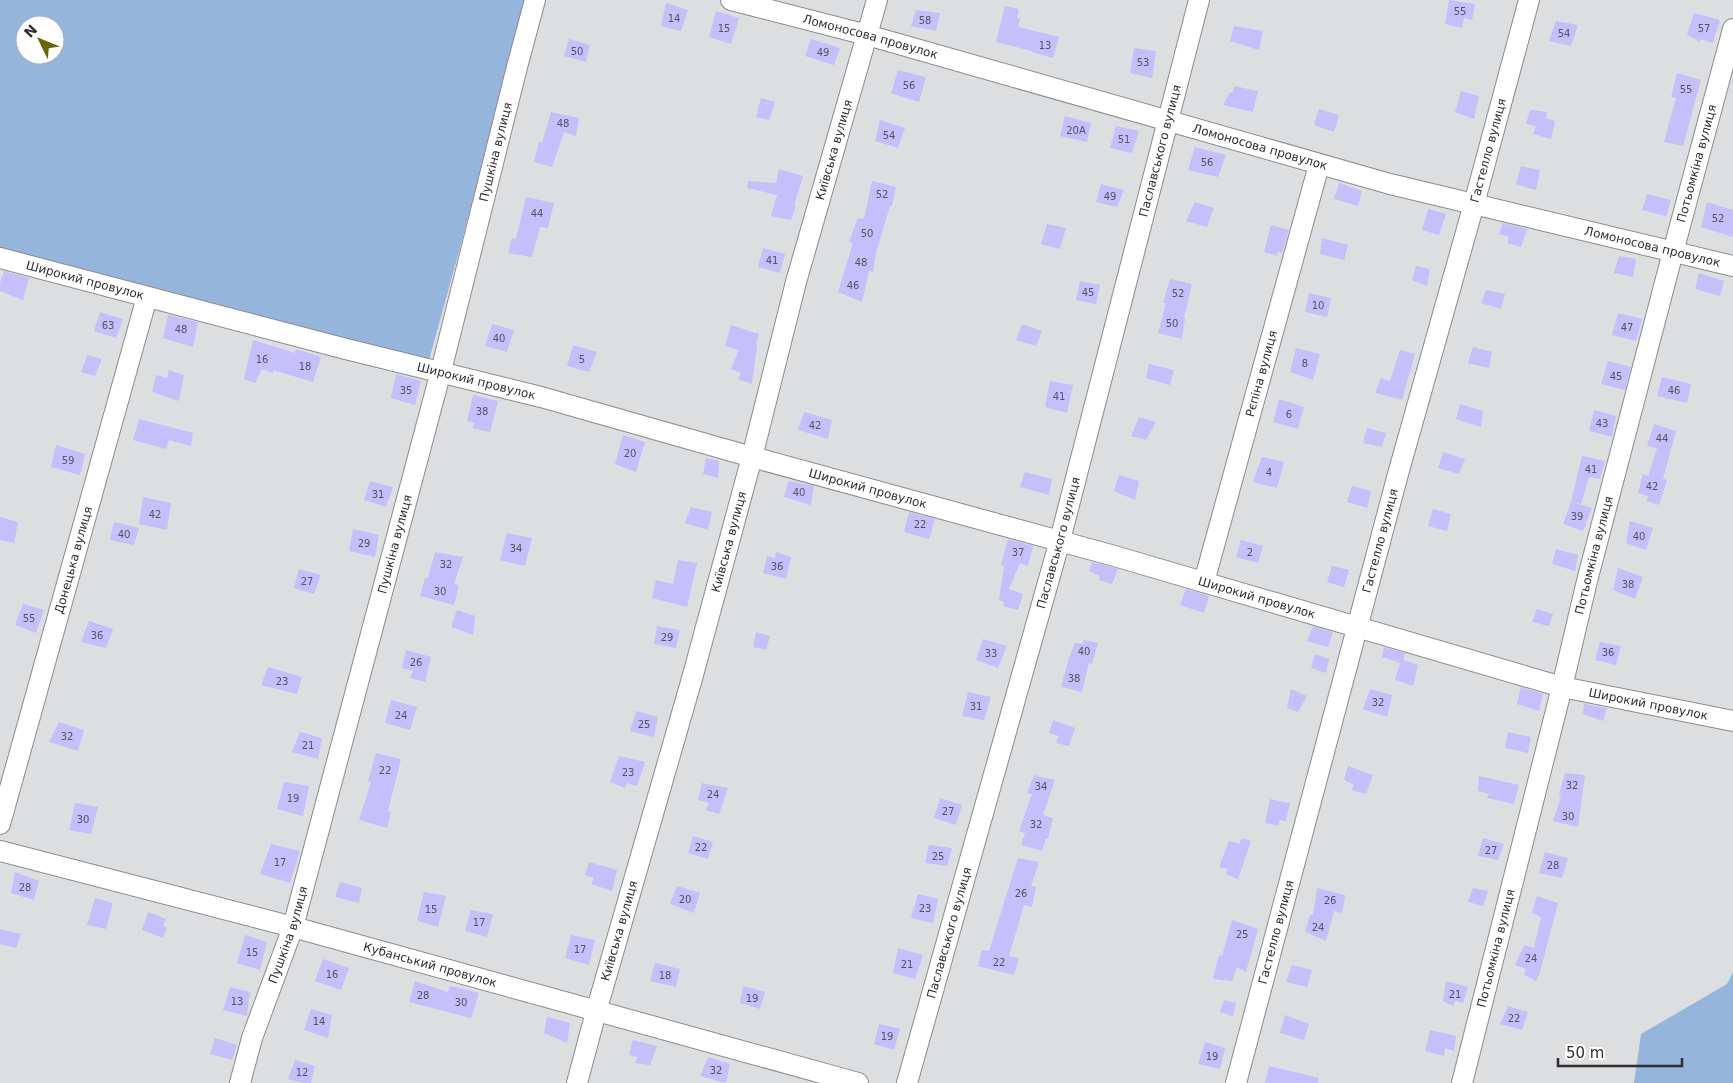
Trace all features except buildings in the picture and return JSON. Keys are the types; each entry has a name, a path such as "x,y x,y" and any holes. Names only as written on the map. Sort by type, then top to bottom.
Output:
{"street":[{"name":"Пушкіна вулиця","path":"240,1083 252,1038 294,927 441,371 517,67 536,0"},
{"name":"Ломоносова провулок","path":"731,0 868,35 1318,165 1733,266"},
{"name":"Київська вулиця","path":"577,1083 694,675 796,282 877,0"},
{"name":"Паславського вулиця","path":"907,1083 1060,540 1199,0"},
{"name":"Гастелло вулиця","path":"1236,1083 1398,474 1529,0"},
{"name":"Потьомкіна вулиця","path":"1462,1083 1587,581 1672,252 1733,29"},
{"name":"Рєпіна вулиця","path":"1204,582 1318,165"},
{"name":"Широкий провулок","path":"0,258 346,349 542,397 752,457 1060,540 1562,687 1733,721"},
{"name":"Донецька вулиця","path":"0,824 148,297"},
{"name":"Кубанський провулок","path":"0,851 294,927 858,1083"}],"shaded area":[{"path":"0,0 528,0 428,364 0,248"},
{"path":"1733,972 1733,1083 1634,1083 1641,1034 1727,984"}]}
